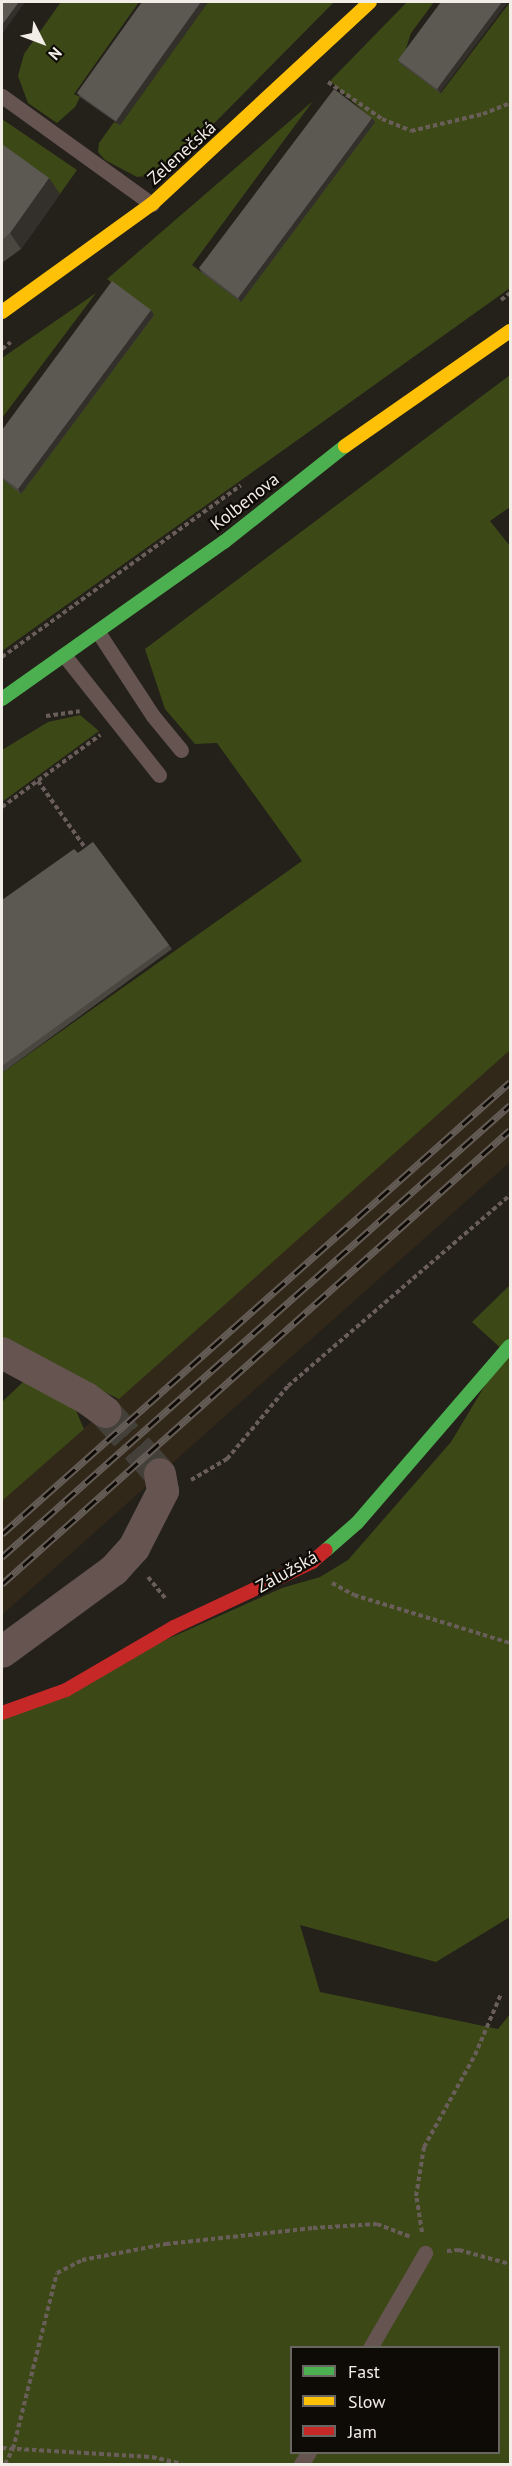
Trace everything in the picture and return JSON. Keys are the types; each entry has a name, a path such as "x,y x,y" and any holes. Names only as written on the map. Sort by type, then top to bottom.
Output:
{"street":[{"name":"Zelenečská","path":"2,312 152,204 308,63 370,2"},
{"name":"Kolbenova","path":"2,699 224,542 344,446 510,331"},
{"name":"Zálužská","path":"2,1713 66,1690 174,1628 312,1562 357,1523 510,1346"},
{"path":"5,1363 86,1398 105,1412"},
{"path":"2,1652 114,1570 134,1548 161,1483"}],"lane":[{"path":"2,96 152,204"},
{"path":"98,632 153,716 181,750"},
{"path":"64,655 159,775"},
{"path":"371,2346 424,2247"}],"path":[{"path":"308,63 382,119 411,131 483,114 510,103"},
{"path":"46,716 75,710 85,713"},
{"path":"2,807 104,731 98,725"},
{"path":"38,781 88,852"},
{"path":"161,1483 183,1485 227,1459 288,1386 510,1195"},
{"path":"312,1562 320,1577 354,1595 510,1643"},
{"path":"140,1579 150,1576 167,1602 174,1628"},
{"path":"424,2247 416,2196 424,2147 475,2055 501,1994"},
{"path":"5,2464 13,2449 57,2273 82,2260 166,2244 377,2224 424,2247 459,2250 510,2264"},
{"path":"2,2448 152,2457 182,2464"}],"shaded area":[{"path":"510,1050 510,1162 2,1615 2,1501"}],"green space":[{"path":"61,2 139,2 74,94 80,97 75,107 57,123 28,103 18,76 24,54"},
{"path":"208,2 334,2 173,165 158,175 137,177 105,160 98,152 99,143 114,122 120,125"},
{"path":"407,2 434,2 411,33 401,64 441,93 510,2 510,288 2,651 2,479 115,285 107,279 313,101 192,265 241,302 375,122 330,81"},
{"path":"2,119 77,170 60,194 2,152"},
{"path":"96,293 2,418 2,358"},
{"path":"510,375 510,507 490,521 510,546 510,1050 119,1399 2,1342 2,1073 302,861 217,743 195,744 165,709 145,649"},
{"path":"80,715 99,731 2,802 2,750 48,722"},
{"path":"510,1285 510,1917 436,1962 300,1925 320,1992 498,2029 510,2014 510,2464 2,2464 2,1713 282,1588 320,1577 348,1560 451,1442 505,1352 472,1322"},
{"path":"24,1381 74,1406 84,1429 2,1501 2,1402"}],"building":[{"path":"2,2 19,2 2,25"},
{"path":"142,2 201,2 116,121 77,93"},
{"path":"441,2 502,2 437,89 398,60"},
{"path":"334,89 372,118 238,298 199,268"},
{"path":"2,144 49,178 10,233 2,240"},
{"path":"112,281 151,310 18,489 2,477 2,430"},
{"path":"93,842 169,945 2,1066 2,900 74,849 78,853"}],"tunnel":[{"path":"105,1412 160,1474"}],"railway":[{"path":"2,1534 510,1082"},
{"path":"2,1557 510,1105"},
{"path":"2,1584 510,1130"}],"traffic: fast":[{"path":"2,699 224,542 345,446"},
{"path":"326,1550 357,1523 510,1346"}],"traffic: slow":[{"path":"2,312 152,204 370,2"},
{"path":"345,446 510,331"}],"traffic: jam":[{"path":"2,1713 66,1690 174,1627 312,1562 326,1550"}]}
